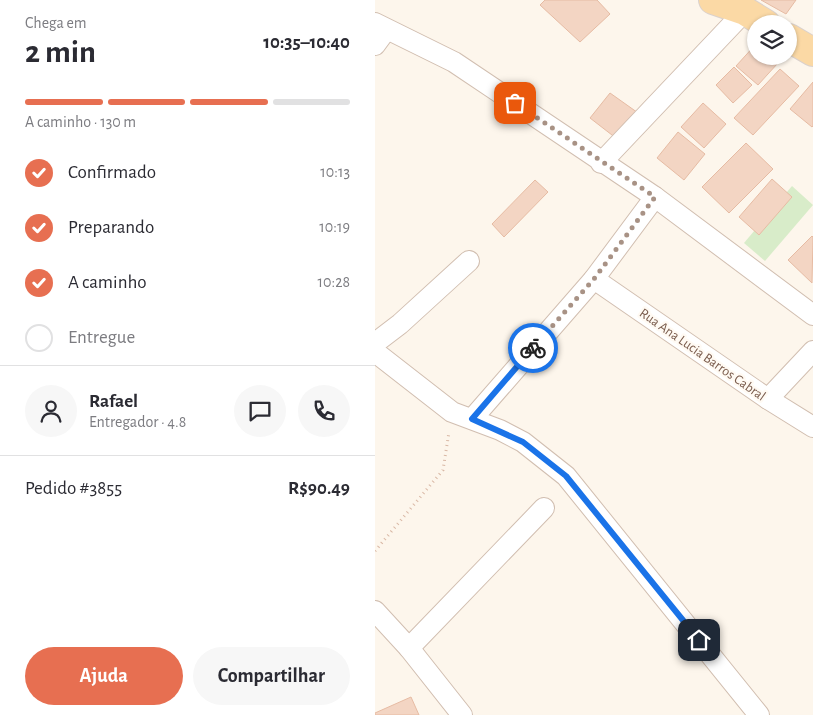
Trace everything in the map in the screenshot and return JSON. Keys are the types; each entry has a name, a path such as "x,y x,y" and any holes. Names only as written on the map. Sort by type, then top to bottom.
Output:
{"main road":[{"path":"713,0 751,15"},
{"path":"797,43 813,52"}],"street":[{"path":"601,163 747,25"},
{"path":"379,33 454,62 601,163 655,197 813,315"},
{"path":"472,419 594,279 655,197"},
{"path":"375,343 400,324 469,261"},
{"name":"Rua Ana Lucia Barros Cabral","path":"594,279 768,399 813,427"},
{"path":"768,399 813,351"},
{"path":"375,352 452,412 523,442 566,476 759,715"},
{"path":"409,648 544,508"},
{"path":"376,615 409,648 462,715"}],"path":[{"path":"375,551 443,470 452,412"}],"green space":[{"path":"792,186 813,205 765,261 744,243"}],"building":[{"path":"545,0 597,0 610,14 580,42 540,5"},
{"path":"761,0 796,0 786,14"},
{"path":"747,54 747,65 776,65 758,85 736,66"},
{"path":"734,67 752,85 733,103 716,85"},
{"path":"780,69 799,86 753,135 734,118"},
{"path":"813,82 813,126 812,127 790,109"},
{"path":"610,93 641,115 621,142 590,118"},
{"path":"703,103 726,124 704,148 681,127"},
{"path":"678,132 705,154 684,180 657,158"},
{"path":"746,143 773,169 729,213 702,187"},
{"path":"772,179 792,197 759,235 739,217"},
{"path":"535,180 548,192 504,237 492,224"},
{"path":"813,237 812,283 788,260"},
{"path":"411,697 419,715 375,715 375,713"}],"way so far":[{"path":"515,103 601,163 655,197 594,279 533,348"}],"route":[{"path":"533,348 472,419 523,442 566,476 699,640"}]}
